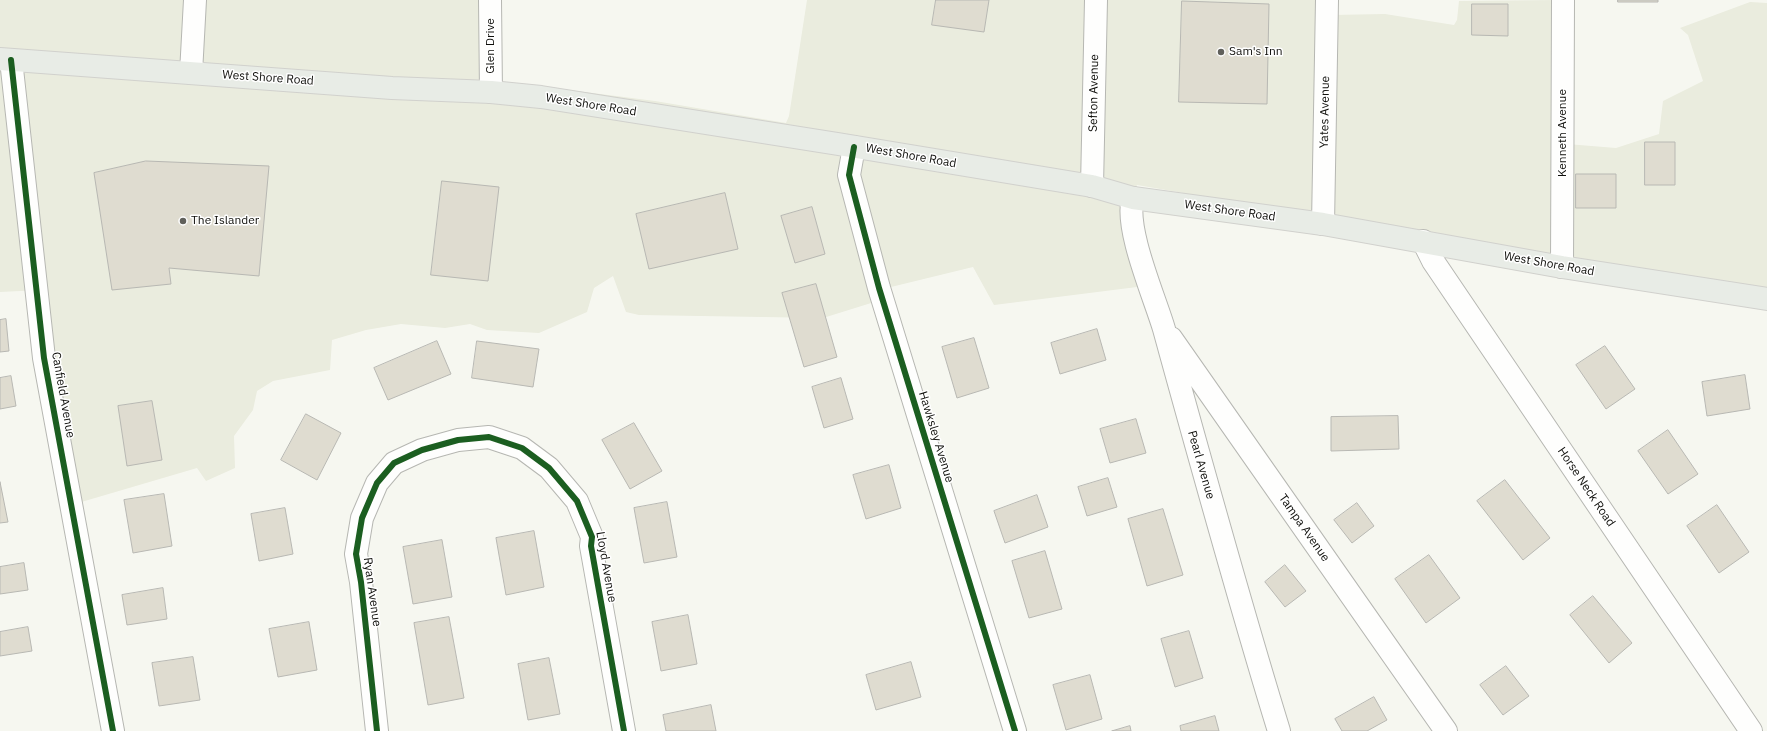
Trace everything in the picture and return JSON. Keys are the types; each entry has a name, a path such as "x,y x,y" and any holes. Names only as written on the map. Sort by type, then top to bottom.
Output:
{"main road":[{"name":"West Shore Road","path":"6,60 392,88 491,92 541,98 854,146 1092,186 1133,198 1324,224 1765,302"}],"street":[{"path":"191,73 195,0"},
{"name":"Glen Drive","path":"490,0 491,92"},
{"name":"Sefton Avenue","path":"1092,186 1096,0"},
{"name":"Yates Avenue","path":"1324,224 1327,0"},
{"name":"Kenneth Avenue","path":"1562,267 1563,0"},
{"name":"Canfield Avenue","path":"6,60 44,358 113,731"},
{"name":"Hawksley Avenue","path":"854,146 849,175 879,288 1015,731"},
{"name":"Pearl Avenue","path":"1133,198 1131,207 1138,249 1163,326 1238,596 1279,731"},
{"name":"Horse Neck Road","path":"1423,241 1438,268 1751,731"},
{"name":"Tampa Avenue","path":"1163,326 1446,731"},
{"name":"Lloyd Avenue","path":"459,440 489,437 522,448 549,468 577,501 592,537 591,546 624,731"},
{"name":"Ryan Avenue","path":"377,731 362,590 356,554 362,518 377,483 394,463 422,450 459,440"}],"shaded area":[{"path":"0,0 489,0 499,81 655,101 786,123 789,116 807,0 1326,0 1331,15 1385,14 1454,25 1457,20 1459,1 1560,0 1567,144 1616,148 1659,134 1663,101 1703,81 1688,35 1680,28 1750,2 1767,3 1767,290 1553,254 1439,237 1137,185 1133,193 1153,285 994,305 973,267 891,287 884,299 823,318 639,315 626,312 613,276 594,288 587,312 539,333 487,330 470,324 445,328 401,324 366,330 332,340 330,370 273,381 257,391 253,410 234,436 235,468 206,481 197,468 78,503 41,290 0,292"}],"building":[{"path":"936,0 989,0 984,32 932,25"},
{"path":"1618,0 1658,0 1658,2 1618,2"},
{"path":"1182,1 1269,4 1267,104 1179,102"},
{"path":"1472,4 1508,4 1508,36 1472,35"},
{"path":"1645,142 1675,142 1675,185 1645,185"},
{"name":"The Islander","path":"146,161 269,166 259,276 169,268 171,284 112,290 94,173"},
{"path":"1576,174 1616,174 1616,208 1576,208"},
{"path":"442,181 499,187 488,281 431,275"},
{"path":"725,193 738,249 649,269 636,214"},
{"path":"812,207 825,254 795,263 781,216"},
{"path":"816,284 837,357 804,367 782,293"},
{"path":"6,319 9,351 0,352 0,320"},
{"path":"1097,329 1106,360 1060,374 1051,343"},
{"path":"974,338 989,388 957,398 942,347"},
{"path":"437,341 451,374 388,400 374,368"},
{"path":"477,341 539,349 533,387 472,378"},
{"path":"1605,346 1635,389 1606,409 1576,365"},
{"path":"1745,375 1750,409 1707,416 1702,382"},
{"path":"11,376 16,406 0,409 0,378"},
{"path":"841,378 853,419 824,428 812,387"},
{"path":"152,401 162,460 127,466 118,406"},
{"path":"306,414 341,433 317,480 281,460"},
{"path":"1398,416 1399,449 1331,451 1331,417"},
{"path":"1136,419 1146,453 1110,463 1100,429"},
{"path":"634,423 662,471 630,489 602,440"},
{"path":"1668,430 1698,474 1668,494 1638,451"},
{"path":"889,465 901,508 866,519 853,475"},
{"path":"1108,478 1117,507 1087,516 1078,487"},
{"path":"1505,480 1550,538 1523,560 1477,501"},
{"path":"0,482 8,522 0,523"},
{"path":"164,494 172,546 133,553 124,500"},
{"path":"1037,495 1048,527 1005,543 994,511"},
{"path":"667,502 677,557 644,563 634,508"},
{"path":"1357,503 1374,526 1352,543 1334,520"},
{"path":"1717,505 1749,552 1719,573 1687,526"},
{"path":"285,508 293,554 259,561 251,514"},
{"path":"1163,509 1183,575 1147,586 1128,519"},
{"path":"534,531 544,587 506,595 496,538"},
{"path":"442,540 452,597 413,604 403,547"},
{"path":"1045,551 1062,609 1029,618 1012,561"},
{"path":"1429,555 1460,598 1426,623 1395,579"},
{"path":"24,563 28,590 0,594 0,567"},
{"path":"1285,565 1306,591 1285,607 1265,582"},
{"path":"163,588 167,619 127,625 122,595"},
{"path":"1593,596 1632,643 1609,663 1570,615"},
{"path":"688,615 697,664 661,671 652,622"},
{"path":"449,617 464,698 428,705 414,623"},
{"path":"309,622 317,670 278,677 269,629"},
{"path":"28,627 32,651 0,656 0,632"},
{"path":"1189,631 1203,678 1175,687 1161,639"},
{"path":"193,657 200,700 159,706 152,663"},
{"path":"549,658 560,714 528,720 518,664"},
{"path":"911,662 921,697 876,710 866,675"},
{"path":"1506,666 1529,696 1503,715 1480,685"},
{"path":"1090,675 1102,719 1066,730 1053,685"},
{"path":"1374,697 1387,720 1367,731 1342,731 1335,719"},
{"path":"711,705 716,731 666,731 663,715"},
{"path":"1215,716 1219,731 1181,731 1180,726"},
{"path":"1130,726 1131,731 1112,731"}],"cycle path":[{"path":"11,60 44,358 113,731"},
{"path":"854,147 849,175 879,288 1015,731"},
{"path":"377,731 361,582 356,554 362,518 377,483 394,463 422,450 458,440 489,437 522,448 549,468 577,501 592,537 591,546 624,731"}],"place":[{"name":"Sam's Inn","path":"1221,52"},
{"name":"The Islander","path":"183,221"}]}
